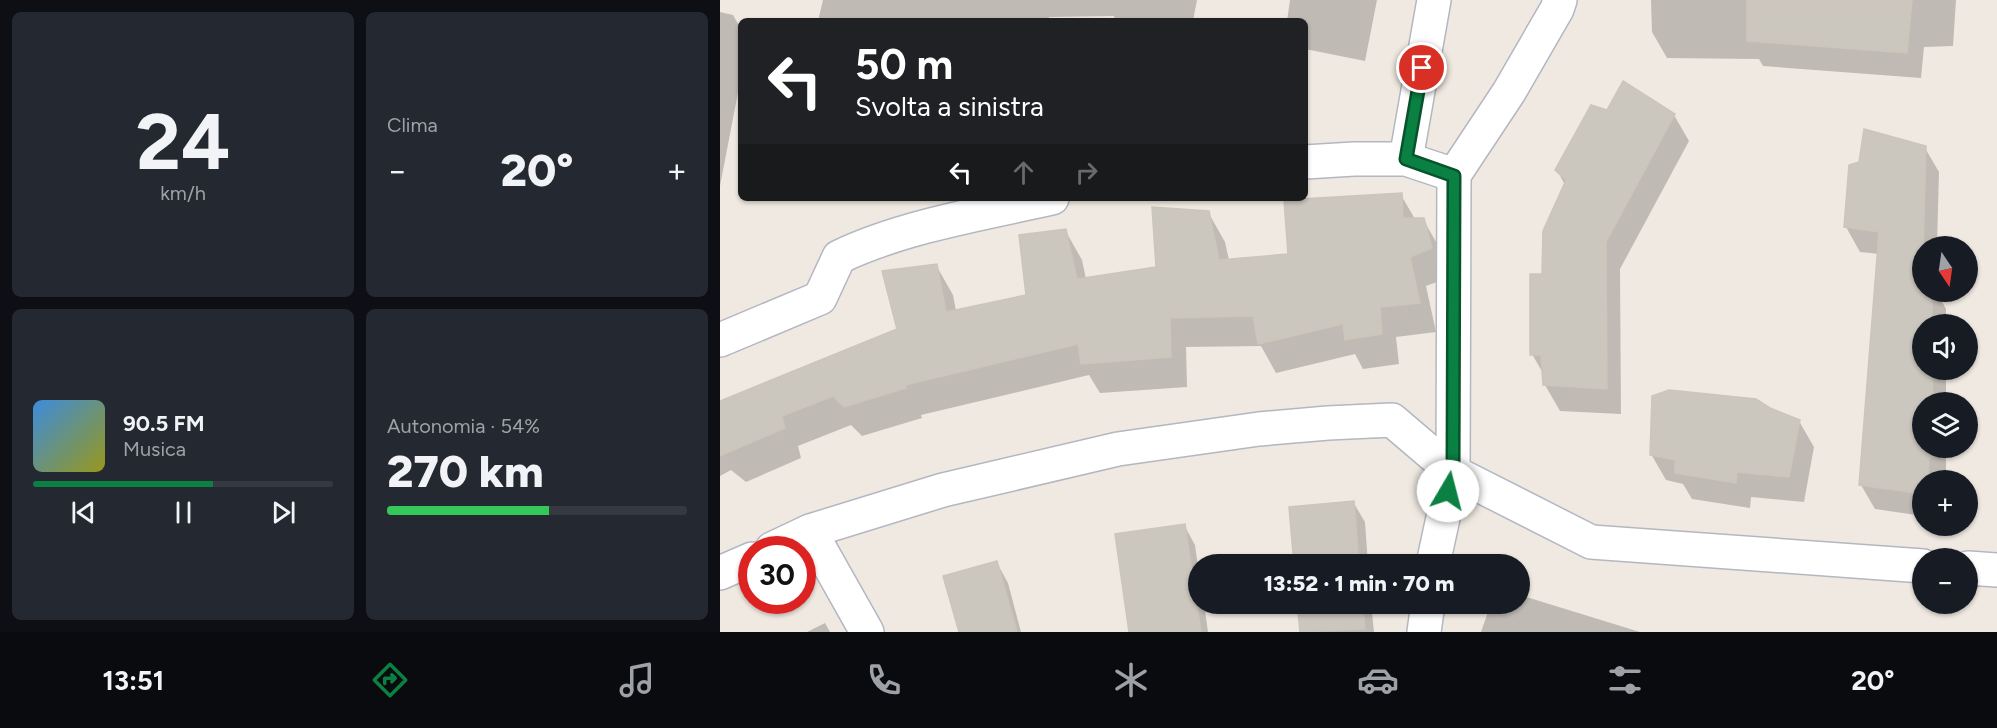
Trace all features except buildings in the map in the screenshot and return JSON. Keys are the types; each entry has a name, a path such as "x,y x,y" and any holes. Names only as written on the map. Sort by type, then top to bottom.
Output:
{"street":[{"path":"1406,159 1434,0"},
{"path":"1435,554 1453,472 1454,176 1509,92 1560,0"},
{"path":"1308,162 1406,159 1454,176"},
{"path":"720,340 820,298 839,257 858,248 952,220 1038,201"},
{"path":"799,536 943,490 1118,449 1259,429 1392,420 1453,472 1591,542 1912,565"},
{"path":"810,531 867,632"},
{"path":"720,573 738,565"},
{"path":"1978,569 1997,570"},
{"path":"1424,632 1426,614"}],"route":[{"path":"1422,68 1406,159 1454,176 1453,472 1448,491"}]}
